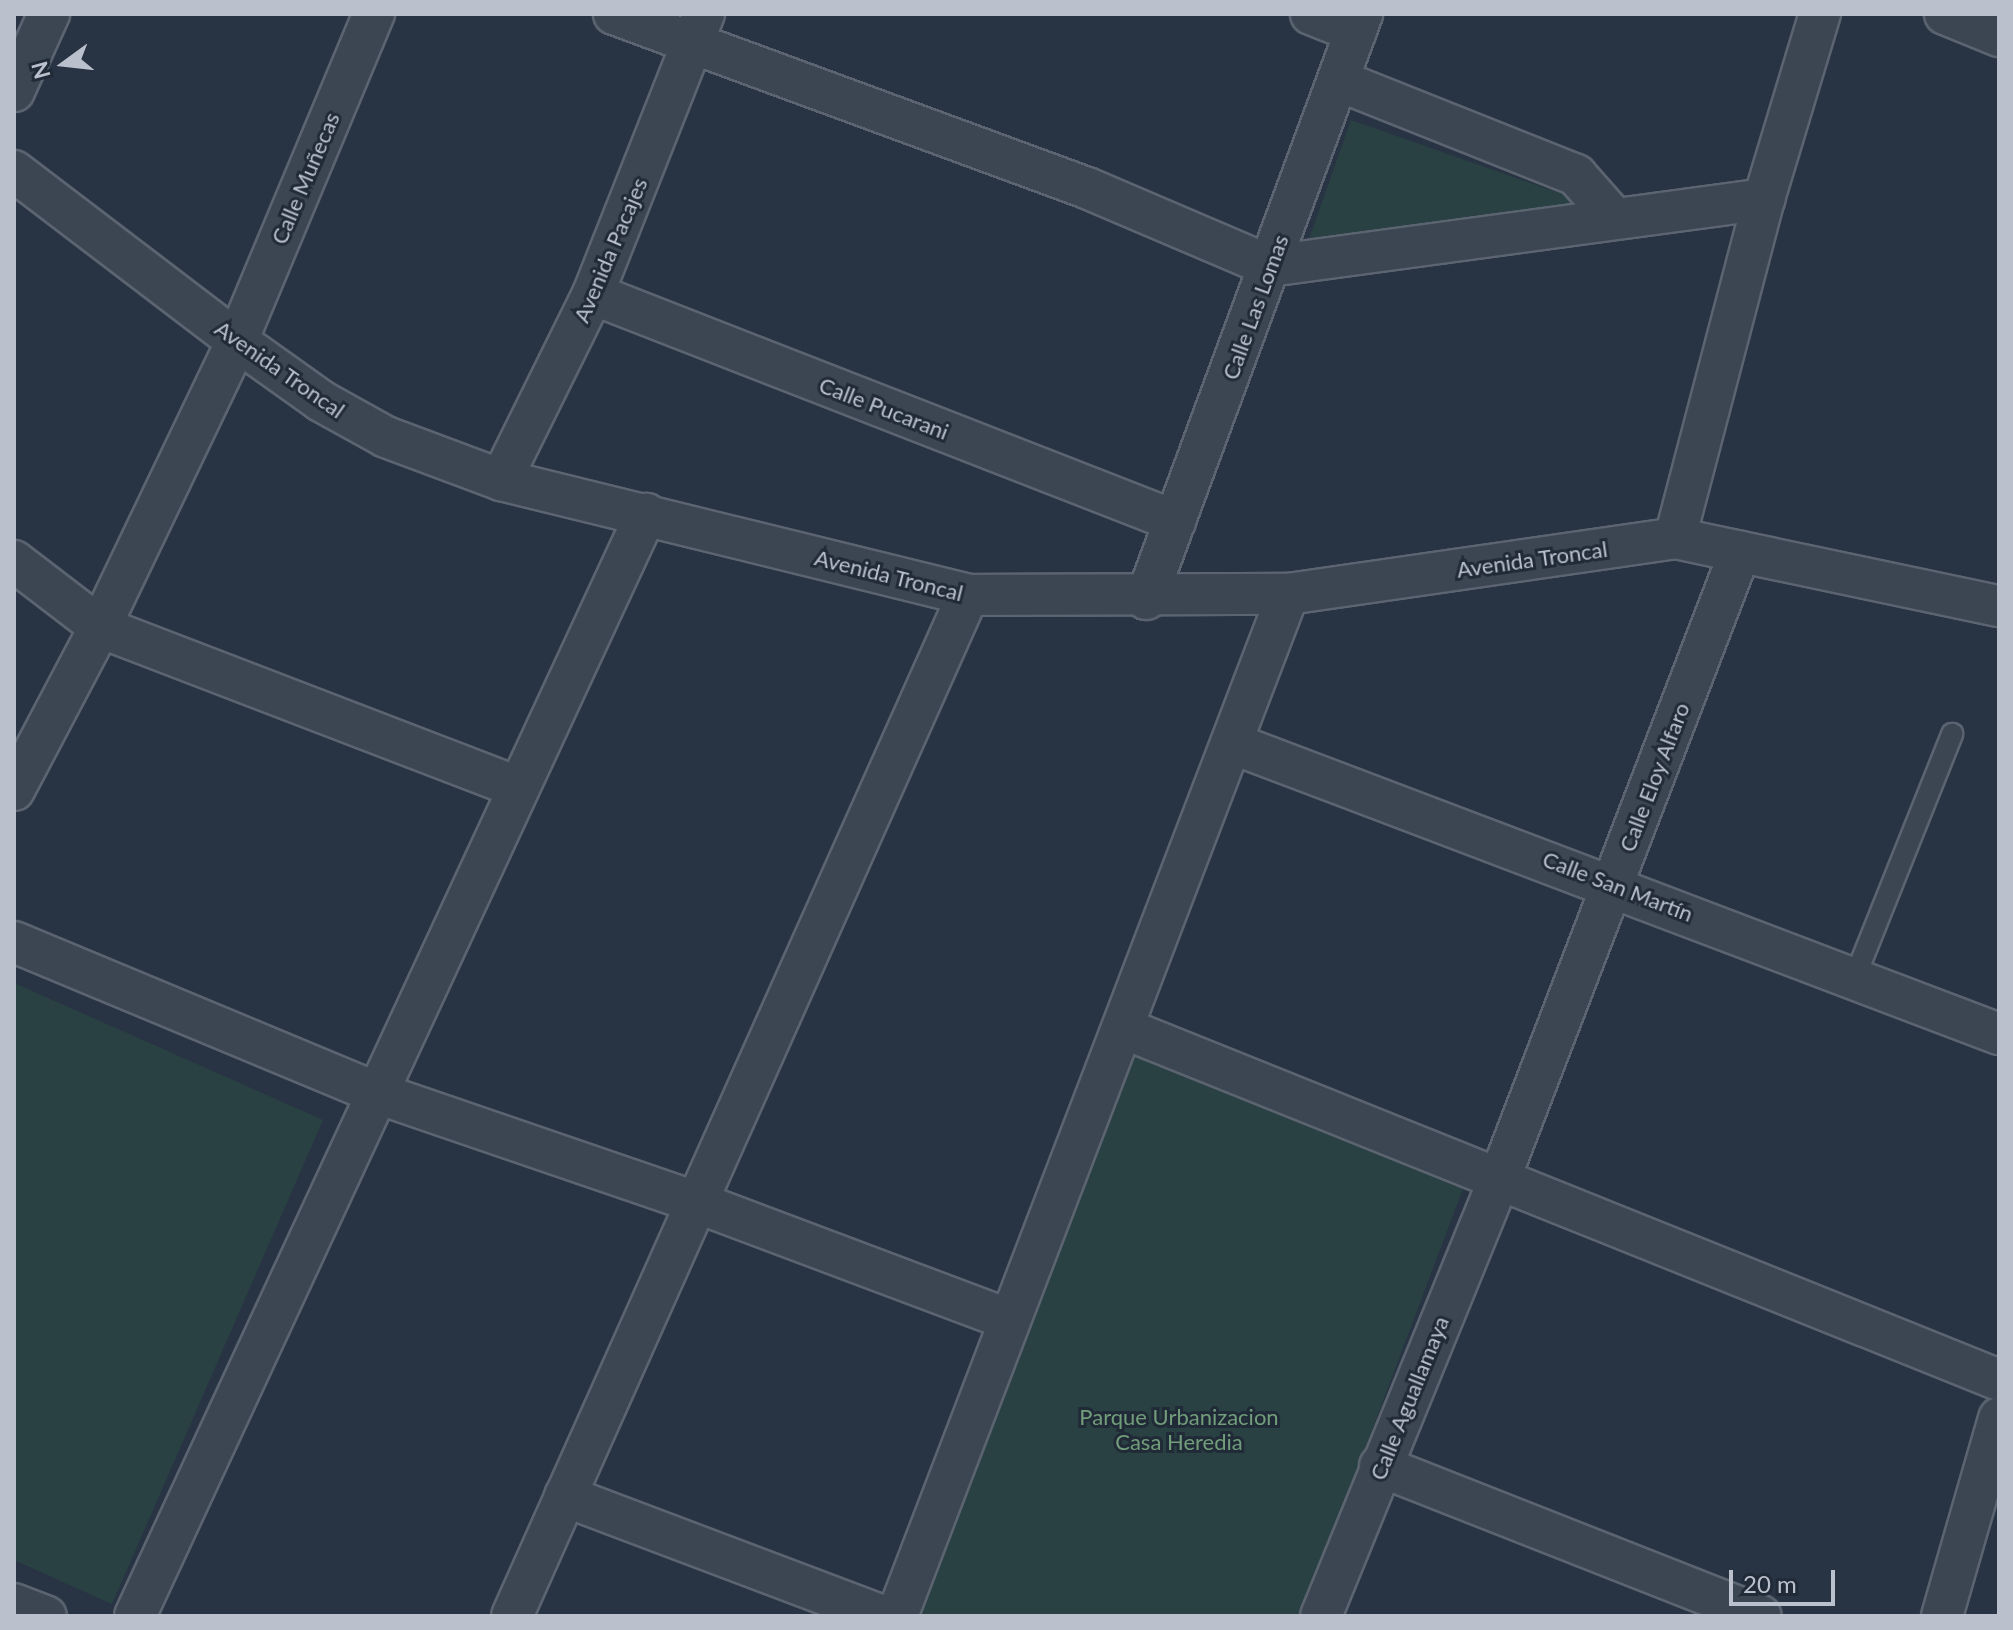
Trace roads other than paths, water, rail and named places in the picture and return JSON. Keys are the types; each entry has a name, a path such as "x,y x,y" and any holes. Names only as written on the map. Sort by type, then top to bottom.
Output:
{"street":[{"path":"14,91 49,14"},
{"name":"Calle Muñecas","path":"14,790 100,627 237,341 374,14"},
{"path":"614,14 699,31 1087,188 1270,266 1764,199"},
{"path":"1311,14 1359,23"},
{"path":"1675,538 1764,199 1820,14"},
{"path":"1945,14 1999,36"},
{"name":"Calle Las Lomas","path":"1146,599 1359,23"},
{"name":"Avenida Pacajes","path":"501,480 593,294 699,31"},
{"path":"1340,81 1576,175 1614,218"},
{"name":"Avenida Troncal","path":"14,171 237,341 321,401 386,437 501,480 968,595 1146,599 1288,594 1675,538 1999,606"},
{"name":"Calle Pucarani","path":"593,294 1175,521"},
{"path":"135,1616 646,514"},
{"name":"Calle Eloy Alfaro","path":"1499,1180 1740,552"},
{"path":"14,561 100,627 517,787"},
{"path":"897,1616 1007,1319 1234,744 1288,594"},
{"path":"512,1616 968,595"},
{"name":"Calle San Martín","path":"1234,744 1614,883 1999,1034"},
{"path":"14,942 377,1093 696,1202 1007,1319"},
{"path":"1123,1028 1999,1380"},
{"name":"Calle Aguallamaya","path":"1321,1616 1499,1180"},
{"path":"1942,1616 1999,1418"},
{"path":"1380,1466 1761,1616"},
{"path":"565,1496 883,1616"},
{"path":"14,1604 46,1616"}],"lane":[{"path":"1855,977 1952,734"}],"park label":[{"name":"Parque Urbanizacion Casa Heredia","path":"1179,1428"}]}
